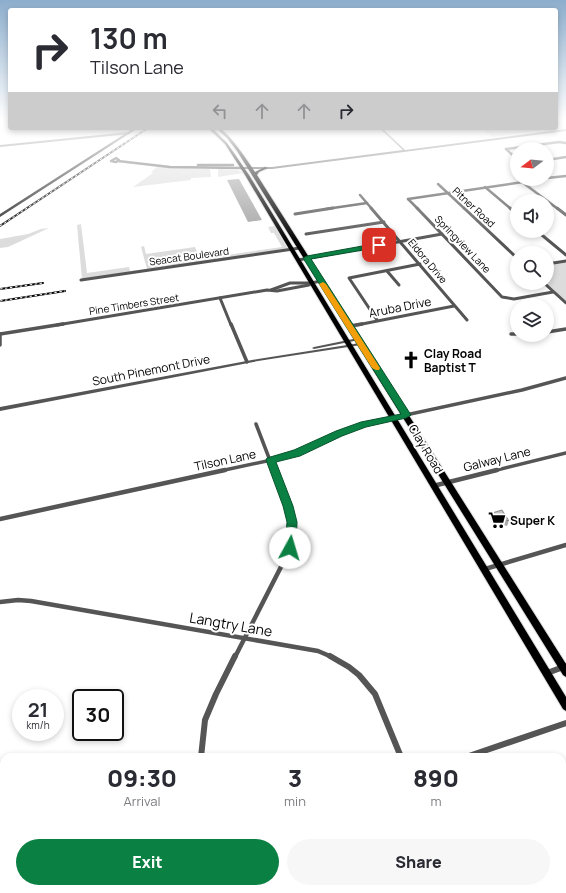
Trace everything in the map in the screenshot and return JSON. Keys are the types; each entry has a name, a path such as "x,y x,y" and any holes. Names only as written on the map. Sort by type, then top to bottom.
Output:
{"main road":[{"path":"0,216 88,160"},
{"name":"Clay Road","path":"236,160 292,249 566,706"},
{"name":"Clay Road","path":"244,160 565,668"},
{"path":"254,175 258,171 266,168"},
{"path":"256,191 264,190"},
{"path":"276,223 284,222"}],"street":[{"path":"118,161 162,166 249,167 330,160"},
{"path":"249,167 266,168 284,165"},
{"path":"560,176 566,181"},
{"path":"554,177 566,176"},
{"name":"Pitner Road","path":"438,184 510,252"},
{"path":"447,193 510,184"},
{"path":"527,186 566,215"},
{"path":"485,187 510,208"},
{"name":"Springview Lane","path":"447,193 408,199 502,297 514,299 553,292"},
{"name":"Eldora Drive","path":"360,196 401,241 467,320"},
{"path":"295,214 367,203"},
{"path":"306,234 384,222"},
{"path":"298,260 442,234"},
{"path":"545,238 566,255"},
{"name":"Seacat Boulevard","path":"81,280 300,248"},
{"path":"554,263 566,261"},
{"path":"377,320 350,278 420,264"},
{"path":"387,271 399,285"},
{"name":"Pine Timbers Street","path":"0,334 270,290 283,290 321,281"},
{"path":"553,292 566,303"},
{"path":"220,298 247,362"},
{"name":"Aruba Drive","path":"350,326 454,306"},
{"path":"554,331 566,329"},
{"path":"0,334 0,345"},
{"name":"South Pinemont Drive","path":"0,409 359,341"},
{"name":"Tilson Lane","path":"0,519 270,460 297,453 364,424 566,378"},
{"path":"201,753 205,720 216,694 285,559 292,539 292,522 288,506 256,424"},
{"name":"Galway Lane","path":"433,486 566,453"},
{"path":"485,569 566,545"},
{"name":"Langtry Lane","path":"0,602 18,600 31,602 318,651 340,660 359,675 374,694 399,753"},
{"path":"547,674 565,668"},
{"path":"478,753 566,723"}],"shaded area":[{"path":"157,167 210,169 211,177 191,178 191,180 133,187 153,173 151,172"},
{"path":"218,169 238,170 243,173 218,177"},
{"path":"239,179 262,220 248,222 227,180"},
{"path":"81,224 87,273 129,267 130,271 147,269 141,247 144,246 146,254 195,247 200,259 282,247 274,233 271,233 268,227 275,226 288,249 82,279 77,225"},
{"path":"49,228 8,247 0,248 0,239 28,234 41,229"},
{"path":"566,261 566,303 552,290 554,290 554,263"}],"building":[{"path":"502,510 509,521 494,516 492,513"}],"railway":[{"path":"0,226 100,160"},
{"path":"0,289 43,283"},
{"path":"0,301 65,291"}],"slow traffic":[{"path":"323,284 376,368"}],"place":[{"name":"Clay Road Baptist T","path":"411,360"},
{"name":"Super K","path":"497,520"}],"route":[{"path":"290,548 293,531 292,522 288,506 270,460 297,453 364,424 406,415 307,258 379,245"}]}
